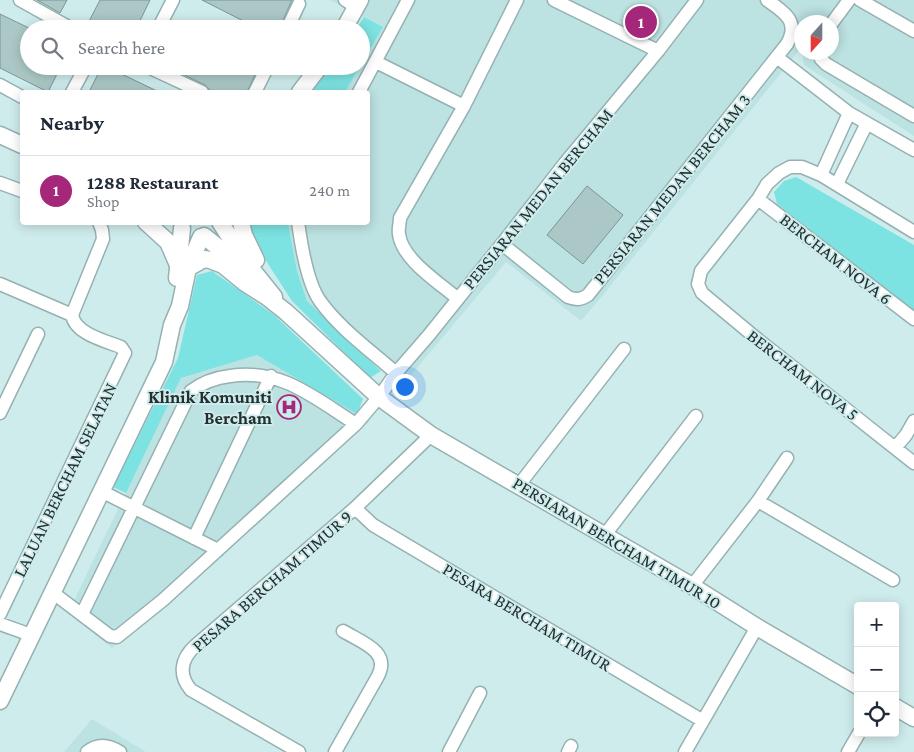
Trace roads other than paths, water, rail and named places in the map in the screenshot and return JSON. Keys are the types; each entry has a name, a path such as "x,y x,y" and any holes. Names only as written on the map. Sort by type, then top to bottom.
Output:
{"street":[{"path":"20,0 56,20"},
{"path":"163,20 173,0"},
{"path":"370,73 408,0"},
{"path":"458,299 409,257 402,245 399,233 400,218 464,106 517,0"},
{"path":"554,0 658,52"},
{"name":"PERSIARAN MEDAN BERCHAM","path":"82,614 110,636 116,638 163,600 356,424 565,163 658,52 697,0"},
{"name":"PERSIARAN MEDAN BERCHAM 3","path":"502,244 568,297 575,300 582,299 588,295 778,58 791,38 791,24 783,12 766,0"},
{"path":"838,15 849,0"},
{"path":"860,0 914,31"},
{"path":"347,20 354,2"},
{"path":"291,20 299,4"},
{"path":"778,58 849,113 914,150"},
{"path":"822,60 914,116"},
{"path":"376,62 464,106"},
{"path":"73,90 81,75"},
{"path":"165,75 198,90"},
{"path":"257,90 264,75"},
{"path":"302,90 313,75"},
{"path":"360,90 369,75"},
{"path":"0,85 20,96"},
{"path":"821,175 849,113"},
{"path":"837,184 867,123"},
{"path":"0,135 20,144"},
{"path":"0,142 20,151"},
{"path":"758,199 767,184 779,173 790,167 802,167 837,184 914,232"},
{"path":"0,183 20,190"},
{"name":"BERCHAM NOVA 5","path":"758,199 702,271 698,284 702,293 914,463"},
{"name":"BERCHAM NOVA 6","path":"758,199 914,319"},
{"path":"0,284 72,315 103,239 100,225"},
{"path":"149,225 168,242 184,268"},
{"path":"180,225 184,268"},
{"path":"181,225 187,234 194,237 202,236 214,230 217,225"},
{"path":"221,225 267,292"},
{"path":"242,225 244,235 260,266 267,292"},
{"path":"298,225 304,258 319,300 347,330 396,373"},
{"path":"0,701 164,362 172,325 173,304 184,268 202,236"},
{"path":"202,236 235,262 267,292"},
{"path":"184,268 204,259 216,262 232,271 245,283 267,292"},
{"name":"PERSIARAN BERCHAM TIMUR 10","path":"267,292 286,312 379,397 431,435 692,586 757,627 854,684"},
{"name":"LALUAN BERCHAM SELATAN","path":"0,614 125,357 121,348 80,328 73,322 72,315"},
{"path":"0,413 6,385 38,334"},
{"path":"519,485 624,349"},
{"path":"52,592 82,614 191,391 202,383 215,378 247,373 270,376 290,383 356,424"},
{"path":"194,538 270,376"},
{"path":"604,536 696,416"},
{"path":"895,448 906,435 914,421"},
{"name":"PESARA BERCHAM TIMUR 9","path":"299,752 191,690 182,675 183,662 195,646 356,508 431,435"},
{"path":"692,586 758,501 787,458"},
{"path":"102,492 218,550"},
{"path":"758,501 893,580"},
{"name":"PESARA BERCHAM TIMUR","path":"356,508 373,526 703,721"},
{"path":"0,624 31,636"},
{"path":"685,752 757,627"},
{"path":"335,752 378,676 382,664 381,659 374,650 343,631"},
{"path":"449,752 480,693"},
{"path":"899,709 914,718"},
{"path":"848,752 857,737"},
{"path":"87,752 97,746 112,747 120,752"}],"place":[{"name":"1288 Restaurant","path":"641,22"},
{"name":"Klinik Komuniti Bercham","path":"289,407"}]}
